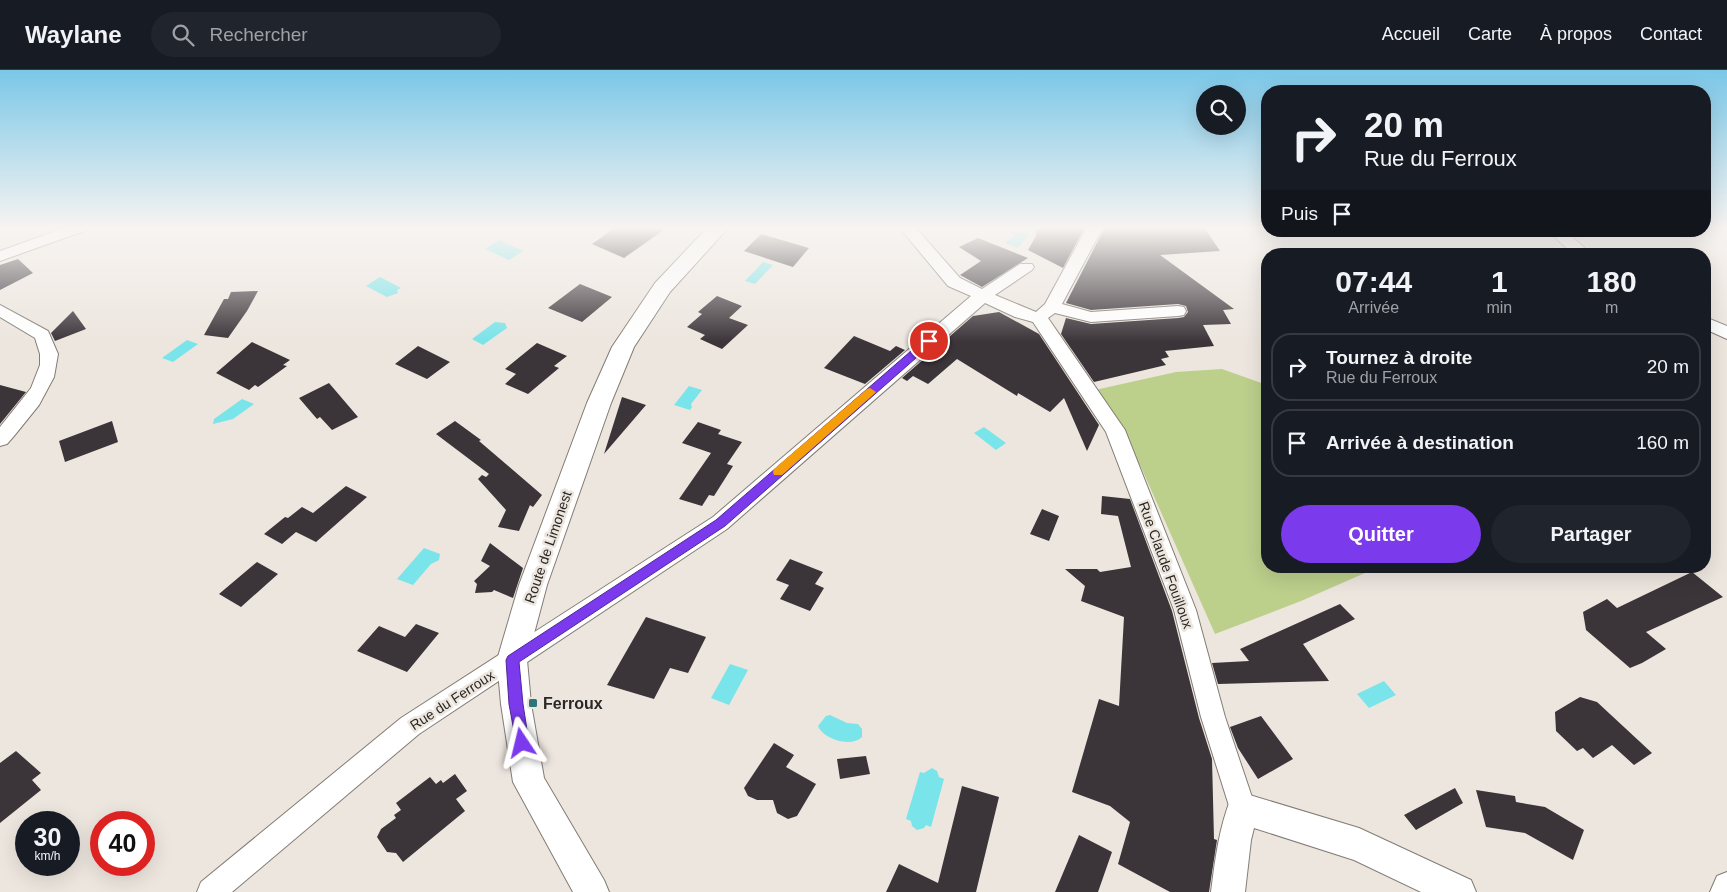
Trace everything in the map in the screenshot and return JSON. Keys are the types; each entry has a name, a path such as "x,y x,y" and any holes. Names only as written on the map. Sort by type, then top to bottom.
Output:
{"street":[{"name":"Route de Limonest","path":"592,892 529,782 516,704 512,660 533,585 599,403 623,347 662,288 683,265"},
{"path":"939,265 954,282 1021,313 1045,312 1091,317 1178,311"},
{"path":"1045,312 1072,265"},
{"name":"Rue du Ferroux","path":"212,892 410,726 720,523 982,296 1026,267"},
{"path":"0,310 42,336 49,354 46,377 18,421 0,439"},
{"name":"Rue Claude Fouilloux","path":"1045,312 1115,430 1185,610 1212,717 1242,810"},
{"path":"1711,325 1727,333"},
{"path":"1228,892 1234,840 1242,810 1359,845 1459,892"},
{"path":"1724,892 1727,886"}],"green space":[{"path":"1222,369 1261,383 1261,573 1365,573 1301,601 1215,634 1141,467 1095,390 1176,372"}],"water":[{"path":"760,265 773,265 755,284 745,281"},
{"path":"380,277 401,288 397,290 398,293 387,297 366,286"},
{"path":"495,322 505,323 507,328 483,345 472,339"},
{"path":"187,340 198,344 173,362 162,358"},
{"path":"689,386 702,390 691,404 690,410 674,405"},
{"path":"242,399 254,404 233,419 213,424 214,419"},
{"path":"984,427 1006,443 996,450 974,433"},
{"path":"424,548 440,554 439,560 431,564 413,585 397,579"},
{"path":"730,664 748,670 729,705 711,698"},
{"path":"1384,681 1396,695 1369,708 1357,694"},
{"path":"830,715 847,723 858,724 862,729 862,737 851,742 845,742 825,735 818,726 826,716"},
{"path":"932,768 937,771 939,777 944,779 931,827 926,825 924,828 917,830 912,826 911,821 906,819 920,772 924,773"}],"building":[{"path":"0,265 25,265 33,273 0,290"},
{"path":"974,265 1016,265 982,287 960,275"},
{"path":"1085,265 1174,265 1234,309 1223,310 1231,324 1203,325 1214,346 1165,351 1169,357 1161,359 1166,365 1094,382 1061,334 1066,318 1091,324 1178,318 1184,317 1188,312 1186,306 1178,304 1091,310 1066,303"},
{"path":"580,284 612,297 582,322 548,308"},
{"path":"258,291 228,338 204,335 224,299 228,299 231,292"},
{"path":"717,296 742,306 729,318 748,325 722,349 700,339 705,335 687,327 702,314 698,312"},
{"path":"73,311 86,329 55,341 51,333"},
{"path":"999,312 1039,334 1099,425 1087,451 1064,398 1050,412 1018,393 1017,396 957,359 928,384 913,376 907,381 902,378 973,316"},
{"path":"854,336 890,351 896,346 905,350 865,384 824,368"},
{"path":"252,342 290,360 283,365 287,366 258,387 255,385 249,390 216,373"},
{"path":"537,343 567,356 554,366 559,368 528,394 505,384 516,374 505,369"},
{"path":"418,346 450,362 427,379 395,364"},
{"path":"329,383 358,417 332,430 320,417 317,419 299,398"},
{"path":"0,385 26,392 0,424"},
{"path":"622,397 646,405 604,454"},
{"path":"112,421 118,442 65,462 59,441"},
{"path":"455,421 481,440 479,441 542,495 533,507 530,505 519,531 498,527 506,510 478,479 482,475 486,477 489,474 436,434"},
{"path":"698,422 721,430 718,434 742,442 727,464 733,466 714,496 709,495 702,506 679,499 711,453 682,443"},
{"path":"346,486 367,497 316,542 296,532 282,544 264,534 285,517 288,518 302,507 313,513"},
{"path":"1102,496 1130,499 1172,611 1199,718 1212,759 1214,839 1217,840 1209,892 1170,892 1118,864 1130,822 1110,806 1072,792 1099,699 1119,706 1124,617 1081,601 1085,586 1065,569 1097,569 1100,572 1131,567 1118,516 1101,514"},
{"path":"1042,509 1059,516 1049,541 1030,534"},
{"path":"490,543 523,568 513,598 494,590 492,592 475,593 477,584 474,581 490,566 481,561"},
{"path":"790,559 823,572 815,584 824,588 810,611 780,599 789,585 776,580"},
{"path":"257,562 278,574 241,607 219,594"},
{"path":"1690,573 1693,573 1723,597 1646,632 1666,649 1630,668 1586,630 1583,612 1607,599 1617,608"},
{"path":"1340,604 1355,619 1303,644 1329,681 1218,684 1212,663 1249,661 1240,649"},
{"path":"646,617 706,637 688,673 670,668 654,699 607,685"},
{"path":"416,624 439,633 407,672 357,651 379,626 405,637"},
{"path":"1580,697 1597,702 1652,753 1634,765 1612,745 1593,758 1583,748 1577,751 1556,731 1555,712"},
{"path":"1261,716 1293,759 1258,779 1238,748 1230,727"},
{"path":"774,743 794,755 786,767 816,784 797,816 788,819 777,813 773,800 757,800 748,796 744,788"},
{"path":"16,751 41,773 32,780 41,790 0,823 0,763"},
{"path":"866,756 870,774 840,779 837,759"},
{"path":"455,774 467,791 456,799 465,811 403,862 396,853 387,852 377,837 381,829 396,818 394,815 401,810 396,803 430,777 436,784 441,780 443,783"},
{"path":"962,786 999,797 976,892 886,892 899,864 938,883"},
{"path":"1455,788 1463,803 1416,830 1404,815"},
{"path":"1476,790 1515,796 1516,802 1545,807 1584,830 1573,860 1525,833 1486,827"},
{"path":"1079,835 1112,852 1098,892 1055,892"}],"slow traffic":[{"path":"778,472 870,392"}],"place":[{"name":"Ferroux","path":"533,703"}],"route":[{"path":"522,743 512,660 720,523 929,341"}]}
